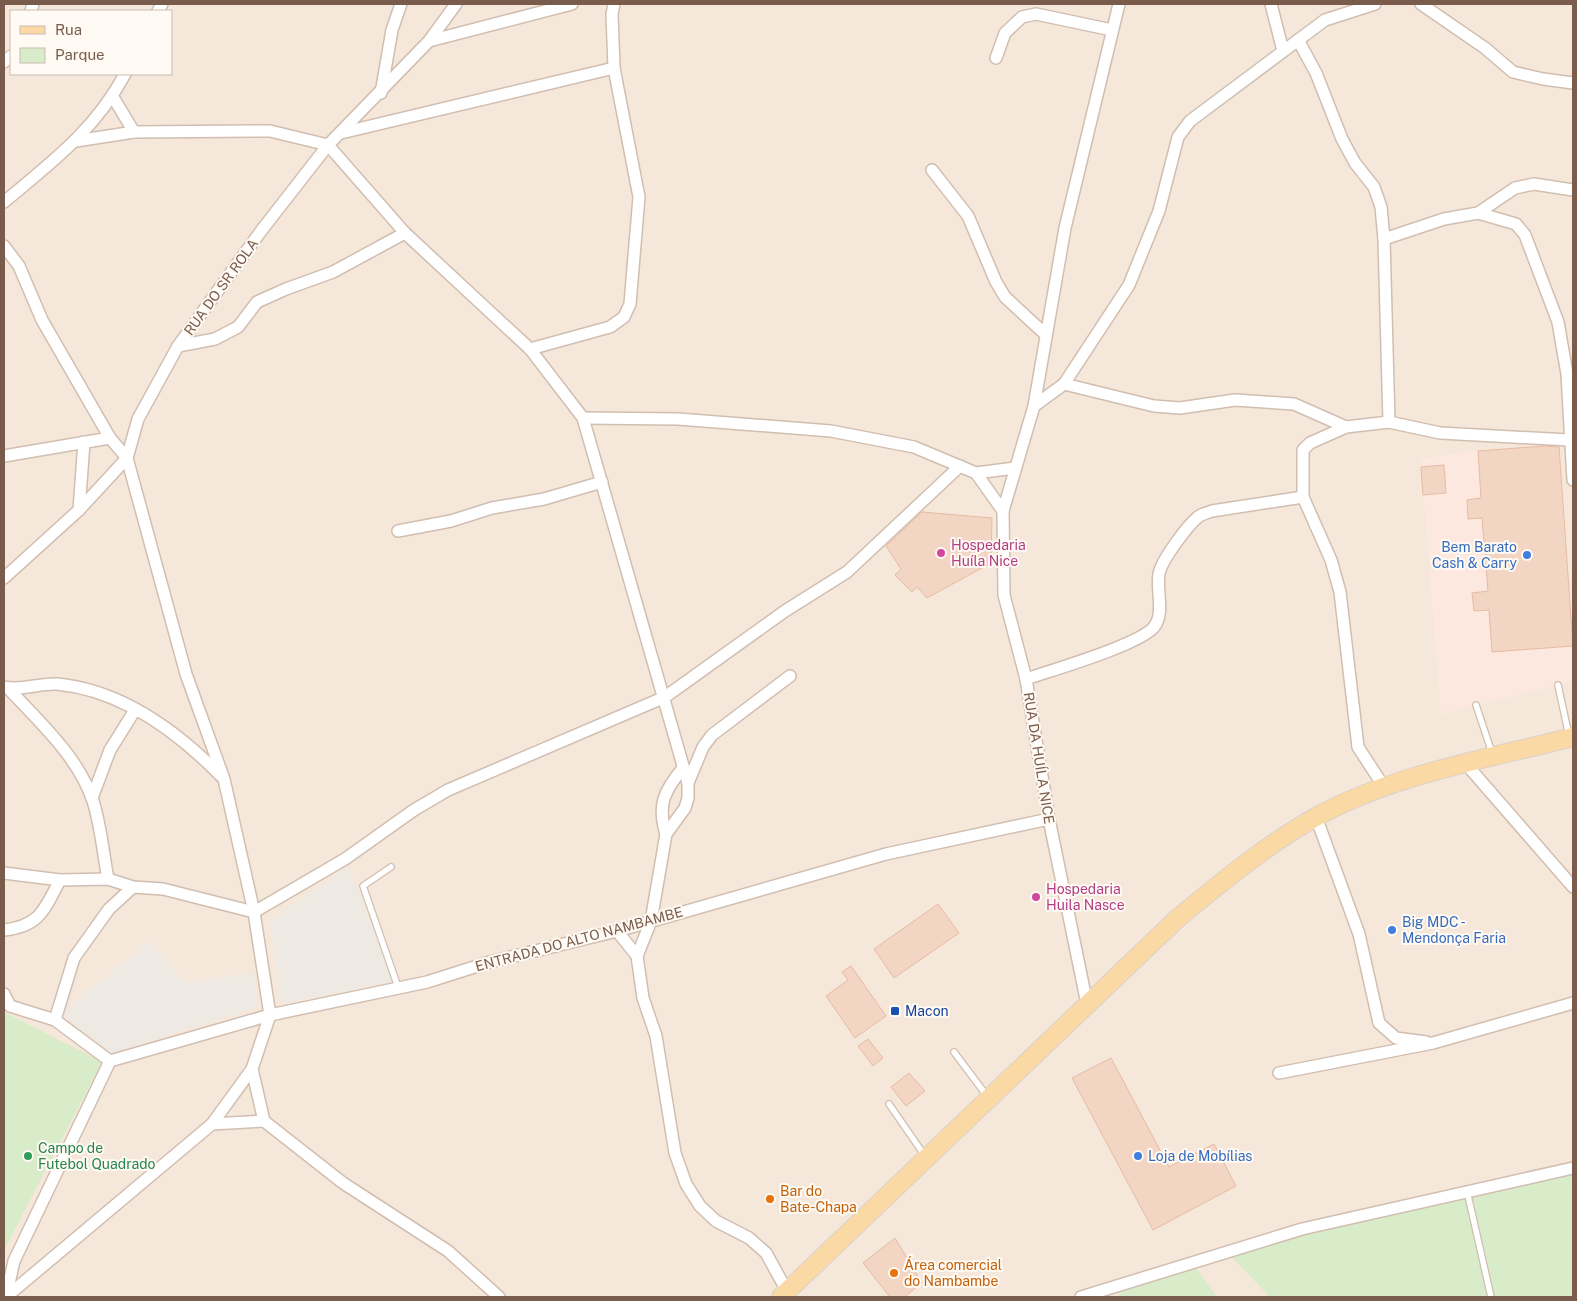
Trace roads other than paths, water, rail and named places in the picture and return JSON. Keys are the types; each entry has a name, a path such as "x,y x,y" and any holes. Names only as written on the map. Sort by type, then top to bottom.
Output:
{"main road":[{"path":"784,1294 1178,918 1246,863 1316,817 1384,787 1571,738"}],"street":[{"path":"381,93 392,30 401,4"},
{"name":"RUA DO SR ROLA","path":"4,578 79,510 127,458 138,420 178,346 261,230 328,145 381,93 429,41 456,4"},
{"path":"429,41 572,4"},
{"path":"530,349 610,327 624,317 630,304 639,197 614,68 612,14 614,4"},
{"name":"RUA DA HUÍLA NICE","path":"1087,1004 1049,819 1026,679 1004,595 1003,511 1034,406 1045,334 1065,228 1119,4"},
{"path":"1271,4 1283,51"},
{"path":"1034,406 1064,384 1128,284 1159,211 1178,137 1190,121 1325,20 1375,4"},
{"path":"1421,4 1485,48 1513,72 1573,83"},
{"path":"996,58 1005,33 1022,17 1036,14 1112,30"},
{"path":"1298,40 1316,73 1342,138 1355,163 1374,187 1381,207 1384,239 1390,422"},
{"path":"341,133 614,68"},
{"path":"4,202 76,141 113,97 124,75"},
{"path":"113,97 134,132"},
{"path":"76,141 134,132 270,131 328,145 405,233 530,349 583,418 665,697 688,783"},
{"path":"932,170 968,216 996,282 1005,296 1045,334"},
{"path":"1478,213 1515,188 1534,184 1573,190"},
{"path":"1384,239 1444,219 1478,213 1502,218 1516,224 1526,235 1558,322 1568,374 1569,440 1573,480"},
{"path":"178,346 215,339 238,327 257,302 332,272 405,233"},
{"path":"4,246 19,266 42,320 110,438 127,458 186,674 224,779 254,912 270,1015 252,1069 212,1124 5,1297"},
{"path":"1064,384 1154,406 1180,408 1235,400 1294,404 1346,427"},
{"path":"583,418 678,419 831,431 914,447 976,473 1015,468"},
{"path":"1384,787 1358,747 1340,592 1331,560 1303,497 1303,450 1310,442 1346,427 1390,422 1440,433 1569,440"},
{"path":"4,456 110,438"},
{"path":"79,510 84,442"},
{"path":"4,873 60,880 108,879 133,887 163,889 254,912 345,859 414,810 448,790 665,697 786,611 846,572 960,466"},
{"path":"976,473 1003,511"},
{"path":"398,531 451,521 492,508 544,499 602,482"},
{"path":"1026,679 1098,655 1146,634 1154,626 1159,616 1158,574 1162,564 1198,517 1212,511 1303,497"},
{"path":"666,834 685,808 688,783 703,747 712,735 790,676"},
{"path":"6,687 55,684 86,688 135,710 166,727 201,756 224,779"},
{"path":"6,687 55,739 78,770 92,798 100,826 108,879"},
{"path":"92,798 110,750 135,710"},
{"path":"1466,764 1573,887"},
{"path":"683,768 663,798 661,808 666,834 650,921 637,956 643,998 656,1036 675,1153 686,1184 700,1206 716,1221 749,1238 766,1253 784,1294"},
{"path":"1316,817 1359,934 1379,1023 1396,1038 1433,1043"},
{"name":"ENTRADA DO ALTO NAMBAMBE","path":"110,1061 270,1015 399,990 490,962 617,932 886,854 1049,819"},
{"path":"4,930 22,928 33,922 42,912 60,880"},
{"path":"55,1020 74,958 109,909 133,887"},
{"path":"617,932 637,956"},
{"path":"4,994 10,1006 55,1020 110,1061 14,1261 5,1297"},
{"path":"1279,1073 1433,1043 1573,1003"},
{"path":"252,1069 264,1121 344,1183 448,1251 498,1297"},
{"path":"212,1124 264,1121"},
{"path":"1081,1297 1302,1229 1573,1168"}],"lane":[{"path":"1558,685 1571,738"},
{"path":"1476,705 1494,757"},
{"path":"391,867 363,886 399,990"},
{"path":"954,1052 989,1098"},
{"path":"889,1104 926,1158"},
{"path":"1467,1191 1491,1297"}],"place":[{"name":"Hospedaria Huíla Nice","path":"941,553"},
{"name":"Bem Barato Cash & Carry","path":"1527,555"},
{"name":"Hospedaria Huila Nasce","path":"1036,897"},
{"name":"Big MDC - Mendonça Faria","path":"1392,930"},
{"name":"Macon","path":"895,1011"},
{"name":"Campo de Futebol Quadrado","path":"28,1156"},
{"name":"Loja de Mobílias","path":"1138,1156"},
{"name":"Bar do Bate-Chapa","path":"770,1199"},
{"name":"Área comercial do Nambambe","path":"894,1273"}]}
